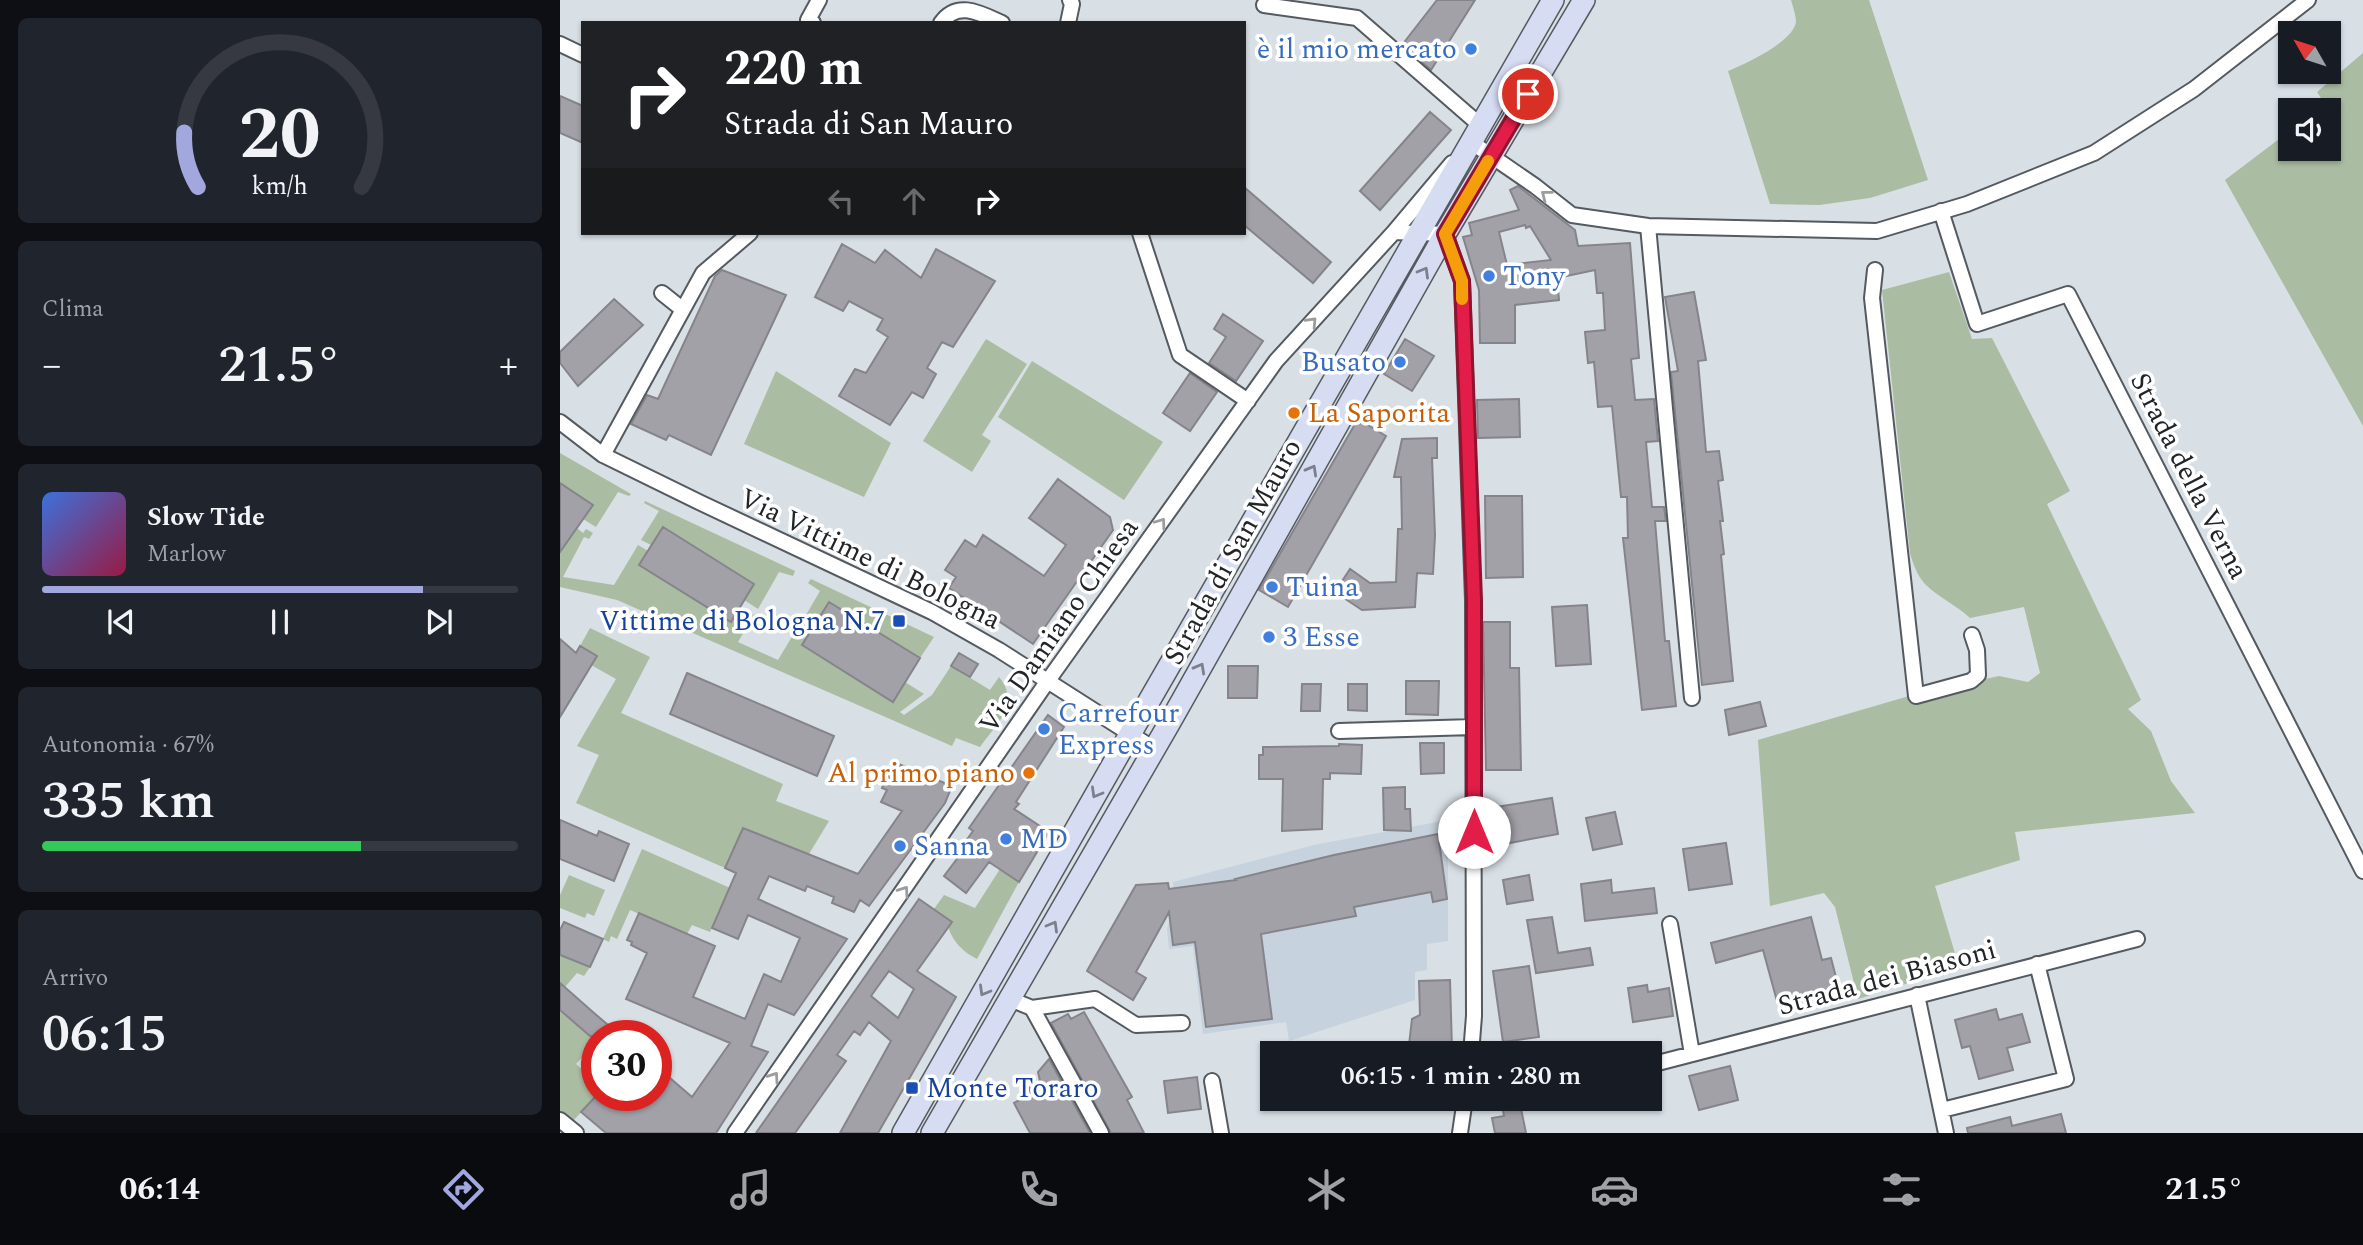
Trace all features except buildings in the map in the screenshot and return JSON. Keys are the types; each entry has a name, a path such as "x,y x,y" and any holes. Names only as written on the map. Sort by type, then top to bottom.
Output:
{"main road":[{"name":"Strada di San Mauro","path":"903,1133 1553,0"},
{"name":"Strada di San Mauro","path":"932,1133 1154,749 1445,234 1584,4"}],"street":[{"path":"810,21 818,0"},
{"path":"1068,21 1072,4 1070,0"},
{"path":"1264,5 1357,18 1476,134 1491,156 1572,215 1605,222 1648,226 1877,231 1967,204 2094,153 2194,89 2308,0"},
{"path":"942,21 947,13 959,8 970,8 998,21"},
{"path":"560,44 581,54"},
{"name":"Via Damiano Chiesa","path":"735,1133 1047,682 1276,361 1394,232 1418,200 1476,134"},
{"name":"Strada della Verna","path":"1941,212 1978,324 2068,294 2363,872"},
{"path":"1648,226 1692,698"},
{"path":"1394,232 1445,234 1462,281 1474,600 1472,1041"},
{"path":"603,454 703,273 748,235"},
{"path":"1141,235 1180,355 1248,401"},
{"path":"1875,270 1871,298 1916,695 1971,681 1978,674 1977,650 1972,635"},
{"path":"662,293 682,309"},
{"name":"Via Vittime di Bologna","path":"560,422 603,454 932,612 999,650 1154,749"},
{"path":"1339,731 1474,727"},
{"path":"1670,924 1692,1054"},
{"name":"Strada dei Biasoni","path":"1662,1062 2137,939"},
{"path":"1942,1110 2066,1079 2037,964"},
{"path":"1917,995 1947,1133"},
{"path":"1010,999 1032,1008 1095,999 1136,1025 1182,1023"},
{"path":"1032,1008 1101,1133"},
{"path":"1212,1081 1221,1133"},
{"path":"1460,1133 1463,1111"},
{"path":"560,1120 576,1133"}],"shaded area":[{"path":"1448,820 1448,941 1427,944 1427,970 1415,972 1415,1000 1289,1041 1286,1022 1203,1034 1193,946 1169,949 1167,929 1174,903 1173,882 1314,845"}],"green space":[{"path":"1791,0 1869,0 1928,180 1870,198 1819,205 1770,204 1728,71 1767,51 1793,30 1796,22"},
{"path":"2363,53 2363,426 2225,180 2278,140 2278,161 2341,161 2341,98 2321,98 2317,92 2326,84 2342,84 2342,71"},
{"path":"1949,272 1972,339 1992,338 2070,491 2047,504 2141,700 2128,709 2151,731 2171,781 2195,813 2015,832 2020,860 1935,886 1959,967 1858,999 1835,907 1824,893 1770,906 1758,740 1909,696 1999,676 2028,682 2040,673 2024,607 1970,618 1925,584 1910,553 1882,290"},
{"path":"986,339 1027,364 982,435 991,441 972,472 923,441"},
{"path":"1032,361 1163,442 1124,500 998,417"},
{"path":"776,371 891,443 864,497 744,444"},
{"path":"560,453 631,494 629,496 618,492 596,527 583,519 560,483"},
{"path":"645,501 795,571 793,576 779,572 758,609 744,600 754,583 663,527 651,545 641,540 659,511 644,503"},
{"path":"577,528 583,533 586,529 593,533 589,539 584,537 563,577 614,585 638,545 648,551 640,565 730,621 737,610 745,615 748,611 754,615 738,642 778,660 802,620 813,627 802,646 892,701 905,682 924,694 900,712 904,715 932,695 951,666 990,690 999,677 1008,696 1004,714 980,747 956,738 952,746 617,600 560,587 560,537 567,542"},
{"path":"811,579 934,637 920,658 829,602 816,622 806,615 820,591 808,583"},
{"path":"590,628 650,657 621,713 783,784 776,801 829,821 809,854 743,828 725,868 576,803 599,755 577,746 616,679 591,665 596,656 580,646"},
{"path":"642,849 755,899 751,908 725,898 710,932 692,925 687,934 630,910 617,939 611,936 609,942 603,939"},
{"path":"1000,869 1019,882 977,959 959,946 948,927 951,922 934,909 944,895 975,908"},
{"path":"569,875 605,890 594,916 587,913 585,918 560,908 560,895"},
{"path":"560,955 590,967 584,976 577,973 560,993"},
{"path":"560,1010 581,1028 581,1059 576,1064 581,1069 582,1111 573,1121 560,1111"}],"slow traffic":[{"path":"1462,299 1462,281 1445,234 1488,161"}],"place":[{"name":"è il mio mercato","path":"1471,49"},
{"name":"Tony","path":"1489,276"},
{"name":"Busato","path":"1400,362"},
{"name":"La Saporita","path":"1294,413"},
{"name":"Tuina","path":"1272,587"},
{"name":"Vittime di Bologna N.7","path":"899,621"},
{"name":"3 Esse","path":"1269,637"},
{"name":"Carrefour Express","path":"1044,729"},
{"name":"Al primo piano","path":"1029,773"},
{"name":"MD","path":"1006,839"},
{"name":"Sanna","path":"900,846"},
{"name":"Monte Toraro","path":"912,1088"}],"route":[{"path":"1474,832 1474,600 1462,281 1445,234 1528,94"}]}
